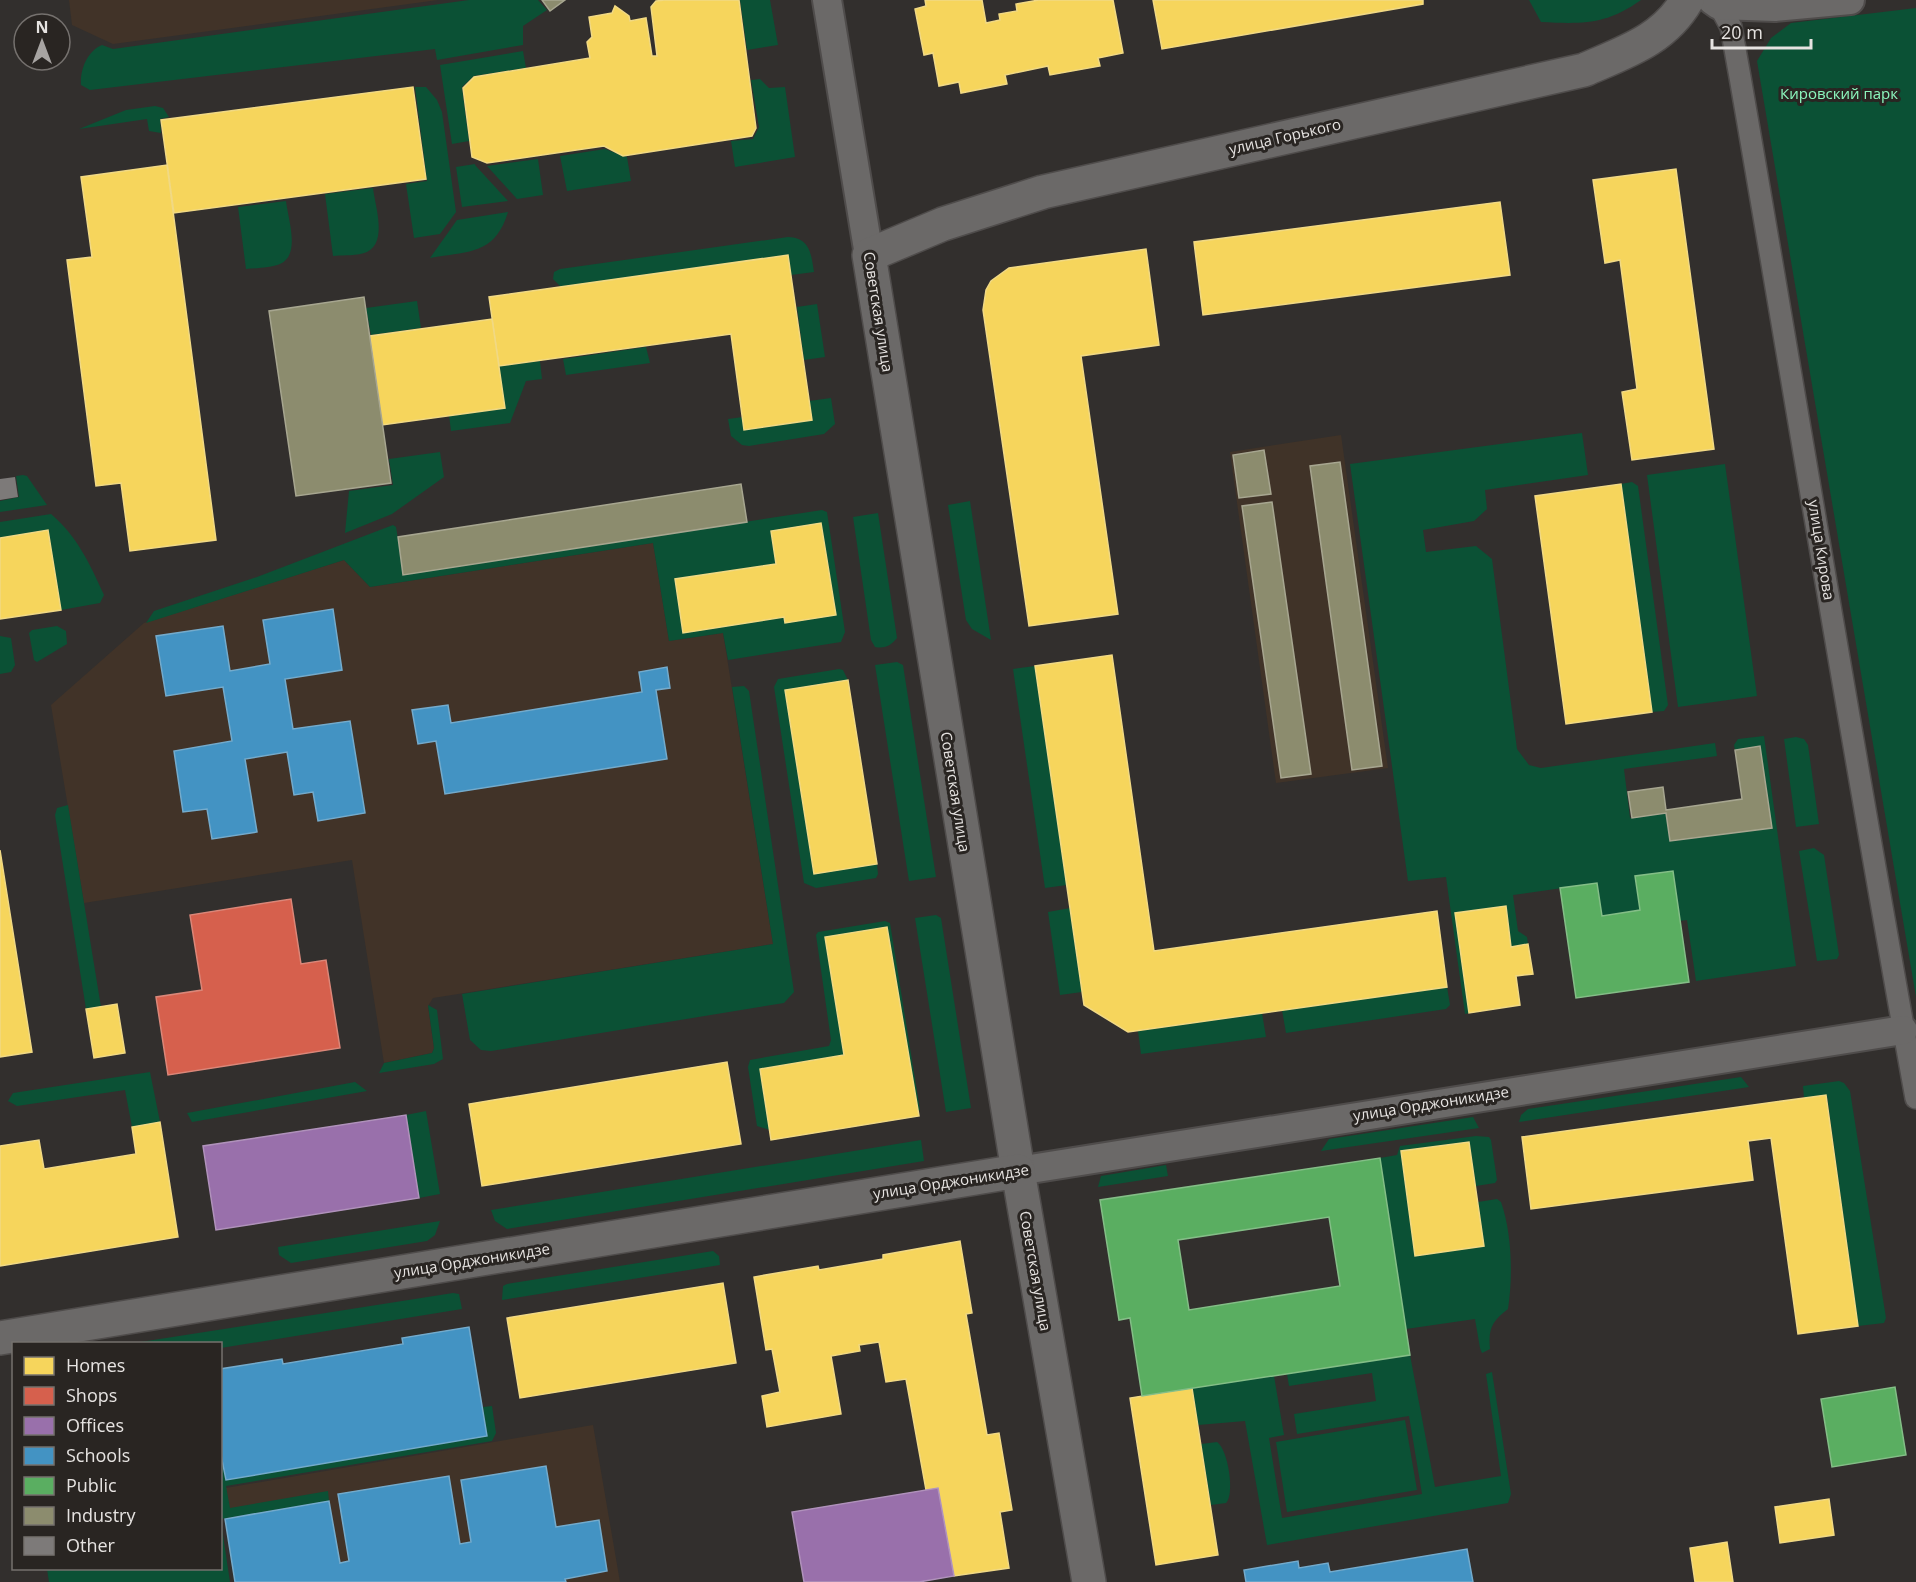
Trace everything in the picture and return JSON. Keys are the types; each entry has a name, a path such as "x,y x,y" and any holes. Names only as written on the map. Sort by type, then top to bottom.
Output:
{"street":[{"name":"Советская улица","path":"827,0 1018,1171 1089,1582"},
{"name":"улица Горького","path":"868,255 943,224 1043,192 1584,70 1641,45 1676,20 1687,0"},
{"path":"1716,2 1775,8 1850,0"},
{"name":"улица Кирова","path":"1716,2 1731,27 1810,484 1852,744 1916,1098"},
{"name":"улица Орджоникидзе","path":"0,1338 1018,1171 1903,1030"}],"shaded area":[{"path":"69,0 438,0 113,44 72,25"},
{"path":"1341,435 1388,768 1276,783 1230,452"},
{"path":"653,543 669,641 723,633 773,944 433,998 428,1006 434,1048 432,1053 384,1063 352,860 84,903 51,705 144,623 344,560 370,587"},
{"path":"593,1425 620,1582 235,1582 222,1489"}],"green space":[{"path":"469,0 538,0 547,10 523,26 523,45 437,60 435,49 90,90 81,85 82,73 88,56 102,45 113,49"},
{"path":"740,0 770,0 778,45 747,50"},
{"path":"1529,0 1641,0 1605,18 1569,23 1541,22"},
{"name":"Кировский парк","path":"1916,8 1916,997 1757,61 1771,38 1791,23"},
{"path":"523,51 526,68 474,76 462,87 469,141 452,144 440,65"},
{"path":"760,79 769,88 785,87 795,157 735,167 731,141 753,139 759,127 751,80"},
{"path":"415,87 426,87 437,100 442,112 456,212 440,234 414,238 406,184 427,181"},
{"path":"155,106 163,108 169,117 160,119 161,133 149,131 147,119 79,129 126,110"},
{"path":"605,149 627,157 631,181 567,191 560,156"},
{"path":"538,159 543,195 517,199 487,166"},
{"path":"475,164 508,201 462,207 456,167"},
{"path":"373,188 379,232 373,247 367,252 355,255 333,256 325,194"},
{"path":"286,201 292,236 290,253 280,264 246,269 238,207"},
{"path":"508,212 503,226 488,244 468,252 430,258 457,220"},
{"path":"788,237 801,240 808,248 814,272 791,275 788,255 561,287 553,279 554,272 560,269"},
{"path":"417,301 421,328 371,335 366,308"},
{"path":"817,304 825,357 804,360 797,307"},
{"path":"646,347 650,363 566,375 563,359"},
{"path":"540,361 542,379 526,381 510,423 451,431 449,415 504,408 499,366"},
{"path":"831,398 835,424 824,434 749,446 742,445 731,436 728,419 743,417 745,430 811,420 809,401"},
{"path":"1582,433 1588,475 1485,490 1487,509 1474,521 1423,530 1426,552 1476,546 1492,559 1517,749 1529,765 1541,768 1715,743 1717,756 1624,769 1630,818 1666,813 1671,841 1772,828 1760,747 1735,750 1734,745 1738,739 1764,736 1796,966 1696,981 1687,920 1680,921 1673,871 1635,877 1640,910 1602,916 1597,883 1513,895 1518,931 1527,937 1528,944 1511,947 1506,906 1455,913 1469,1013 1465,1014 1446,877 1408,881 1350,464"},
{"path":"440,452 444,477 392,514 345,533 349,491 393,485 389,459"},
{"path":"1725,464 1757,696 1678,707 1647,475"},
{"path":"16,476 27,476 47,505 0,512 0,501 19,497"},
{"path":"1632,482 1638,486 1668,705 1664,711 1652,712 1621,484"},
{"path":"970,501 991,640 972,629 966,620 948,505"},
{"path":"822,510 827,512 845,632 841,642 728,660 723,633 669,641 653,543 370,587 344,560 146,623 154,611 257,577 393,525 396,527 404,574"},
{"path":"878,513 897,638 885,647 875,647 871,640 853,517"},
{"path":"51,514 76,541 88,562 104,595 100,603 61,610 48,530 0,538 0,522"},
{"path":"57,626 66,631 67,644 37,662 34,660 29,633 32,630"},
{"path":"0,636 11,638 15,665 11,672 0,674"},
{"path":"897,662 903,665 936,877 909,881 875,665"},
{"path":"1035,666 1067,885 1045,888 1013,669"},
{"path":"843,670 848,680 785,691 814,873 877,864 878,874 876,878 816,888 804,883 774,687 778,679"},
{"path":"744,686 749,691 794,992 784,1003 491,1051 481,1050 470,1040 462,994 773,944 732,687"},
{"path":"1796,737 1804,739 1808,745 1819,824 1796,827 1784,739"},
{"path":"68,805 101,1007 86,1009 55,815 57,808"},
{"path":"1814,848 1824,855 1839,955 1837,959 1817,961 1799,851"},
{"path":"1070,908 1082,992 1060,995 1048,912"},
{"path":"936,915 941,918 971,1108 946,1112 915,918"},
{"path":"885,921 890,923 920,1110 918,1111 887,927 825,937 844,1055 760,1069 770,1130 757,1126 748,1067 750,1060 829,1046 831,1040 816,935 818,932"},
{"path":"1447,987 1450,1005 1446,1009 1286,1033 1282,1010"},
{"path":"428,1005 437,1010 443,1059 434,1064 379,1073 384,1063 432,1053 434,1048"},
{"path":"1262,1013 1266,1037 1141,1054 1138,1031"},
{"path":"150,1072 160,1122 132,1127 125,1090 17,1106 8,1101 13,1093"},
{"path":"1741,1077 1749,1087 1519,1122 1521,1115 1528,1109"},
{"path":"1839,1081 1844,1083 1850,1091 1886,1318 1884,1323 1858,1326 1827,1096 1804,1098 1803,1086"},
{"path":"355,1082 367,1091 192,1122 187,1113"},
{"path":"426,1111 440,1194 419,1198 406,1115"},
{"path":"1473,1117 1479,1128 1321,1151 1329,1139"},
{"path":"1476,1136 1489,1137 1491,1140 1497,1180 1495,1183 1476,1186 1469,1142 1401,1151 1416,1256 1484,1246 1478,1202 1497,1199 1501,1202 1509,1241 1510,1296 1508,1309 1492,1326 1490,1349 1482,1353 1475,1319 1406,1329 1380,1158 1397,1155 1400,1146"},
{"path":"921,1140 924,1161 507,1229 495,1221 491,1210"},
{"path":"1166,1165 1168,1176 1098,1187 1101,1176"},
{"path":"440,1221 435,1235 427,1241 291,1263 279,1255 278,1247"},
{"path":"713,1251 719,1256 720,1265 502,1300 503,1286 507,1284"},
{"path":"453,1293 459,1294 462,1309 222,1348 222,1342 140,1342"},
{"path":"1410,1355 1435,1487 1501,1476 1486,1374 1492,1372 1511,1494 1508,1503 1267,1545 1245,1421 1198,1425 1192,1388 1274,1376 1284,1435 1269,1438 1282,1518 1422,1494 1409,1416 1297,1434 1294,1414 1376,1401 1372,1373 1289,1386 1287,1374"},
{"path":"492,1406 496,1433 492,1441 226,1486 230,1508 328,1491 329,1501 222,1519 222,1460 226,1480 487,1436 483,1407"},
{"path":"1405,1420 1417,1490 1287,1512 1276,1442"},
{"path":"1217,1442 1227,1462 1230,1491 1226,1503 1211,1505 1201,1444"},
{"path":"222,1529 230,1582 49,1582 47,1570 222,1570"}],"building: Homes":[{"path":"739,0 756,128 752,136 623,156 604,146 487,163 472,157 463,88 474,77 590,58 587,42 592,37 589,17 612,13 615,6 629,16 630,21 646,18 652,56 657,56 651,7 656,1"},
{"path":"925,0 982,0 986,23 1000,20 999,14 1017,11 1016,4 1039,0 1113,0 1123,53 1098,58 1100,66 1050,75 1048,66 1005,75 1007,84 961,93 959,82 939,86 933,53 924,55 915,9 926,6"},
{"path":"1153,0 1423,0 1423,4 1162,49"},
{"path":"413,87 426,179 174,213 161,120"},
{"path":"167,165 216,540 130,551 121,483 96,486 67,260 92,257 81,177"},
{"path":"1676,169 1714,449 1632,460 1622,392 1637,389 1620,260 1605,263 1593,180"},
{"path":"1500,202 1510,275 1203,315 1194,242"},
{"path":"1146,249 1159,345 1081,356 1118,614 1029,626 983,310 986,290 991,281 1009,268"},
{"path":"788,255 812,420 744,430 731,334 499,366 489,297"},
{"path":"492,319 505,408 382,425 370,336"},
{"path":"1621,484 1652,712 1566,724 1535,496"},
{"path":"821,523 836,615 785,623 784,617 683,633 675,579 776,564 771,531"},
{"path":"48,530 61,610 0,619 0,538"},
{"path":"1112,655 1154,951 1437,911 1447,987 1128,1032 1084,1005 1035,666"},
{"path":"848,680 877,864 814,874 785,690"},
{"path":"0,850 32,1052 0,1057"},
{"path":"1506,906 1511,947 1528,944 1533,974 1516,976 1520,1005 1469,1013 1455,913"},
{"path":"887,927 919,1116 771,1140 760,1069 844,1055 825,937"},
{"path":"117,1004 125,1053 94,1058 86,1009"},
{"path":"727,1062 741,1144 482,1186 469,1104"},
{"path":"1826,1095 1858,1326 1798,1334 1771,1138 1748,1141 1753,1180 1531,1209 1522,1137"},
{"path":"160,1122 178,1237 0,1266 0,1146 39,1140 44,1169 136,1154 132,1127"},
{"path":"1469,1142 1484,1246 1415,1256 1401,1151"},
{"path":"960,1241 972,1313 966,1314 987,1435 999,1433 1012,1510 1000,1512 1009,1568 954,1576 938,1488 926,1490 906,1379 886,1382 879,1342 859,1345 860,1351 831,1356 841,1414 767,1427 762,1396 780,1392 772,1349 766,1350 754,1277 818,1266 819,1270 883,1259 883,1255"},
{"path":"723,1283 736,1363 520,1398 507,1318"},
{"path":"1192,1388 1218,1555 1156,1565 1130,1398"},
{"path":"1829,1499 1834,1535 1780,1543 1775,1507"},
{"path":"1727,1542 1733,1582 1695,1582 1690,1548"}],"building: Shops":[{"path":"291,899 301,964 326,960 340,1048 168,1075 156,997 202,990 190,915"}],"building: Offices":[{"path":"406,1115 419,1198 216,1230 203,1146"},
{"path":"938,1488 954,1576 919,1582 804,1582 792,1512"}],"building: Schools":[{"path":"333,609 342,670 285,679 293,729 350,721 365,813 318,821 313,792 294,795 287,752 245,759 257,832 212,839 207,809 183,812 174,751 232,741 223,687 166,696 156,636 223,626 230,671 270,664 263,620"},
{"path":"667,667 670,688 656,690 667,759 445,794 436,741 418,744 412,710 448,705 451,723 642,692 639,672"},
{"path":"469,1327 487,1436 226,1480 222,1460 222,1369 282,1359 283,1364 403,1344 402,1338"},
{"path":"546,1466 556,1527 599,1520 607,1571 565,1579 566,1582 235,1582 225,1519 329,1501 340,1563 349,1561 338,1494 449,1476 460,1544 471,1542 461,1480"},
{"path":"1467,1549 1473,1582 1246,1582 1244,1570 1298,1561 1299,1568 1328,1563 1330,1572"}],"building: Public":[{"path":"1673,871 1689,982 1576,998 1560,888 1597,883 1602,916 1640,910 1635,876"},
{"path":"1380,1158 1410,1355 1142,1396 1130,1318 1119,1320 1100,1200","holes":["1329,1217 1340,1286 1189,1310 1178,1240"]},
{"path":"1895,1387 1906,1455 1832,1467 1821,1399"}],"building: Industry":[{"path":"542,0 565,0 550,11"},
{"path":"364,297 391,483 296,496 269,311"},
{"path":"1264,450 1271,494 1239,498 1233,455"},
{"path":"1340,462 1382,766 1352,770 1310,466"},
{"path":"741,484 747,522 403,575 398,537"},
{"path":"1272,502 1311,774 1281,778 1242,506"},
{"path":"1760,746 1772,828 1670,841 1666,813 1632,818 1628,792 1663,787 1666,810 1742,799 1735,750"}],"building: Other":[{"path":"15,477 18,497 0,500 0,479"}]}
